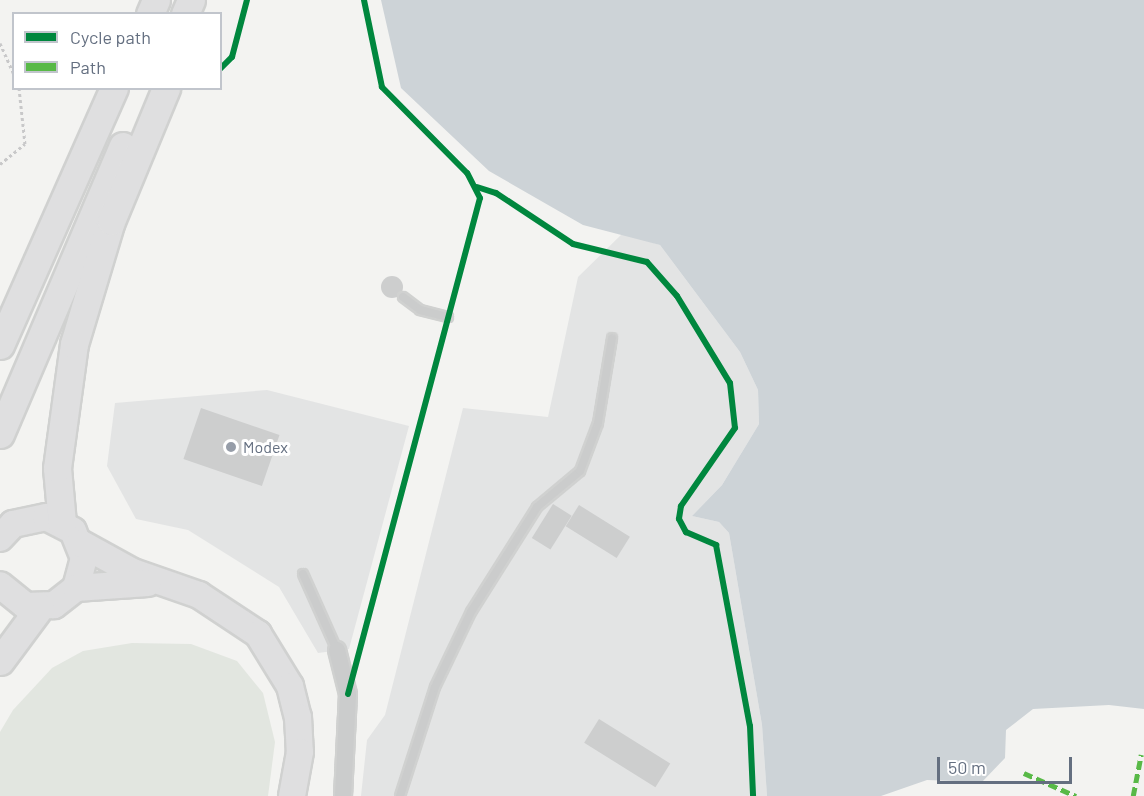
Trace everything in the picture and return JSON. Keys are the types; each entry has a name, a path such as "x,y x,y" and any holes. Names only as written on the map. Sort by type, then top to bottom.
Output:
{"highway":[{"path":"0,345 113,90"},
{"path":"0,434 149,90"},
{"path":"71,533 57,468 74,344 111,221 165,90"},
{"path":"0,661 40,608"}],"main road":[{"path":"0,537 29,517 71,533 105,559 168,584 232,614 258,634 276,660 298,717 300,752 292,796"},
{"path":"0,585 13,600 40,608 67,598 76,588 83,573 71,533"},
{"path":"76,588 168,584"}],"street":[{"path":"337,651 348,694 343,796"}],"lane":[{"path":"403,297 420,310 448,317"},
{"path":"400,796 435,687 471,612 537,507 580,471 598,423 612,338"},
{"path":"303,574 337,651"}],"path":[{"path":"0,43 12,70"},
{"path":"0,164 25,144 19,90"}],"shaded area":[{"path":"381,0 1144,0 1144,709 1109,705 1033,709 1006,730 1005,758 982,782 927,780 881,796 767,796 762,725 729,533 719,522 692,516 722,485 759,424 758,390 740,352 660,245 583,225 489,171 401,88"},
{"path":"623,233 660,245 740,352 758,390 759,424 722,485 692,516 719,522 729,533 762,725 767,796 361,796 367,740 385,715 463,408 548,417 578,277"},
{"path":"267,390 409,426 349,649 318,653 279,587 188,530 136,519 107,466 115,403"},
{"path":"132,643 191,644 237,661 263,693 275,742 268,796 0,796 0,732 13,710 52,668 83,651"}],"building":[{"path":"392,276 400,279 403,287 400,295 392,298 384,295 381,287 384,279"},
{"name":"Modex","path":"201,408 279,435 262,486 183,459"},
{"path":"553,504 572,516 550,550 532,538"},
{"path":"579,505 630,537 617,558 566,526"},
{"path":"599,719 670,764 655,787 584,743"}],"marked path":[{"path":"1133,796 1141,755"},
{"path":"1024,773 1076,796"}],"cycle path":[{"path":"222,67 232,57 247,0"},
{"path":"348,694 480,198 467,173 382,87 364,0"},
{"path":"477,187 496,193 573,244 647,262 677,296 730,383 735,428 681,506 679,519 686,532 716,545 750,726 753,796"}],"place":[{"name":"Modex","path":"231,447"}]}
